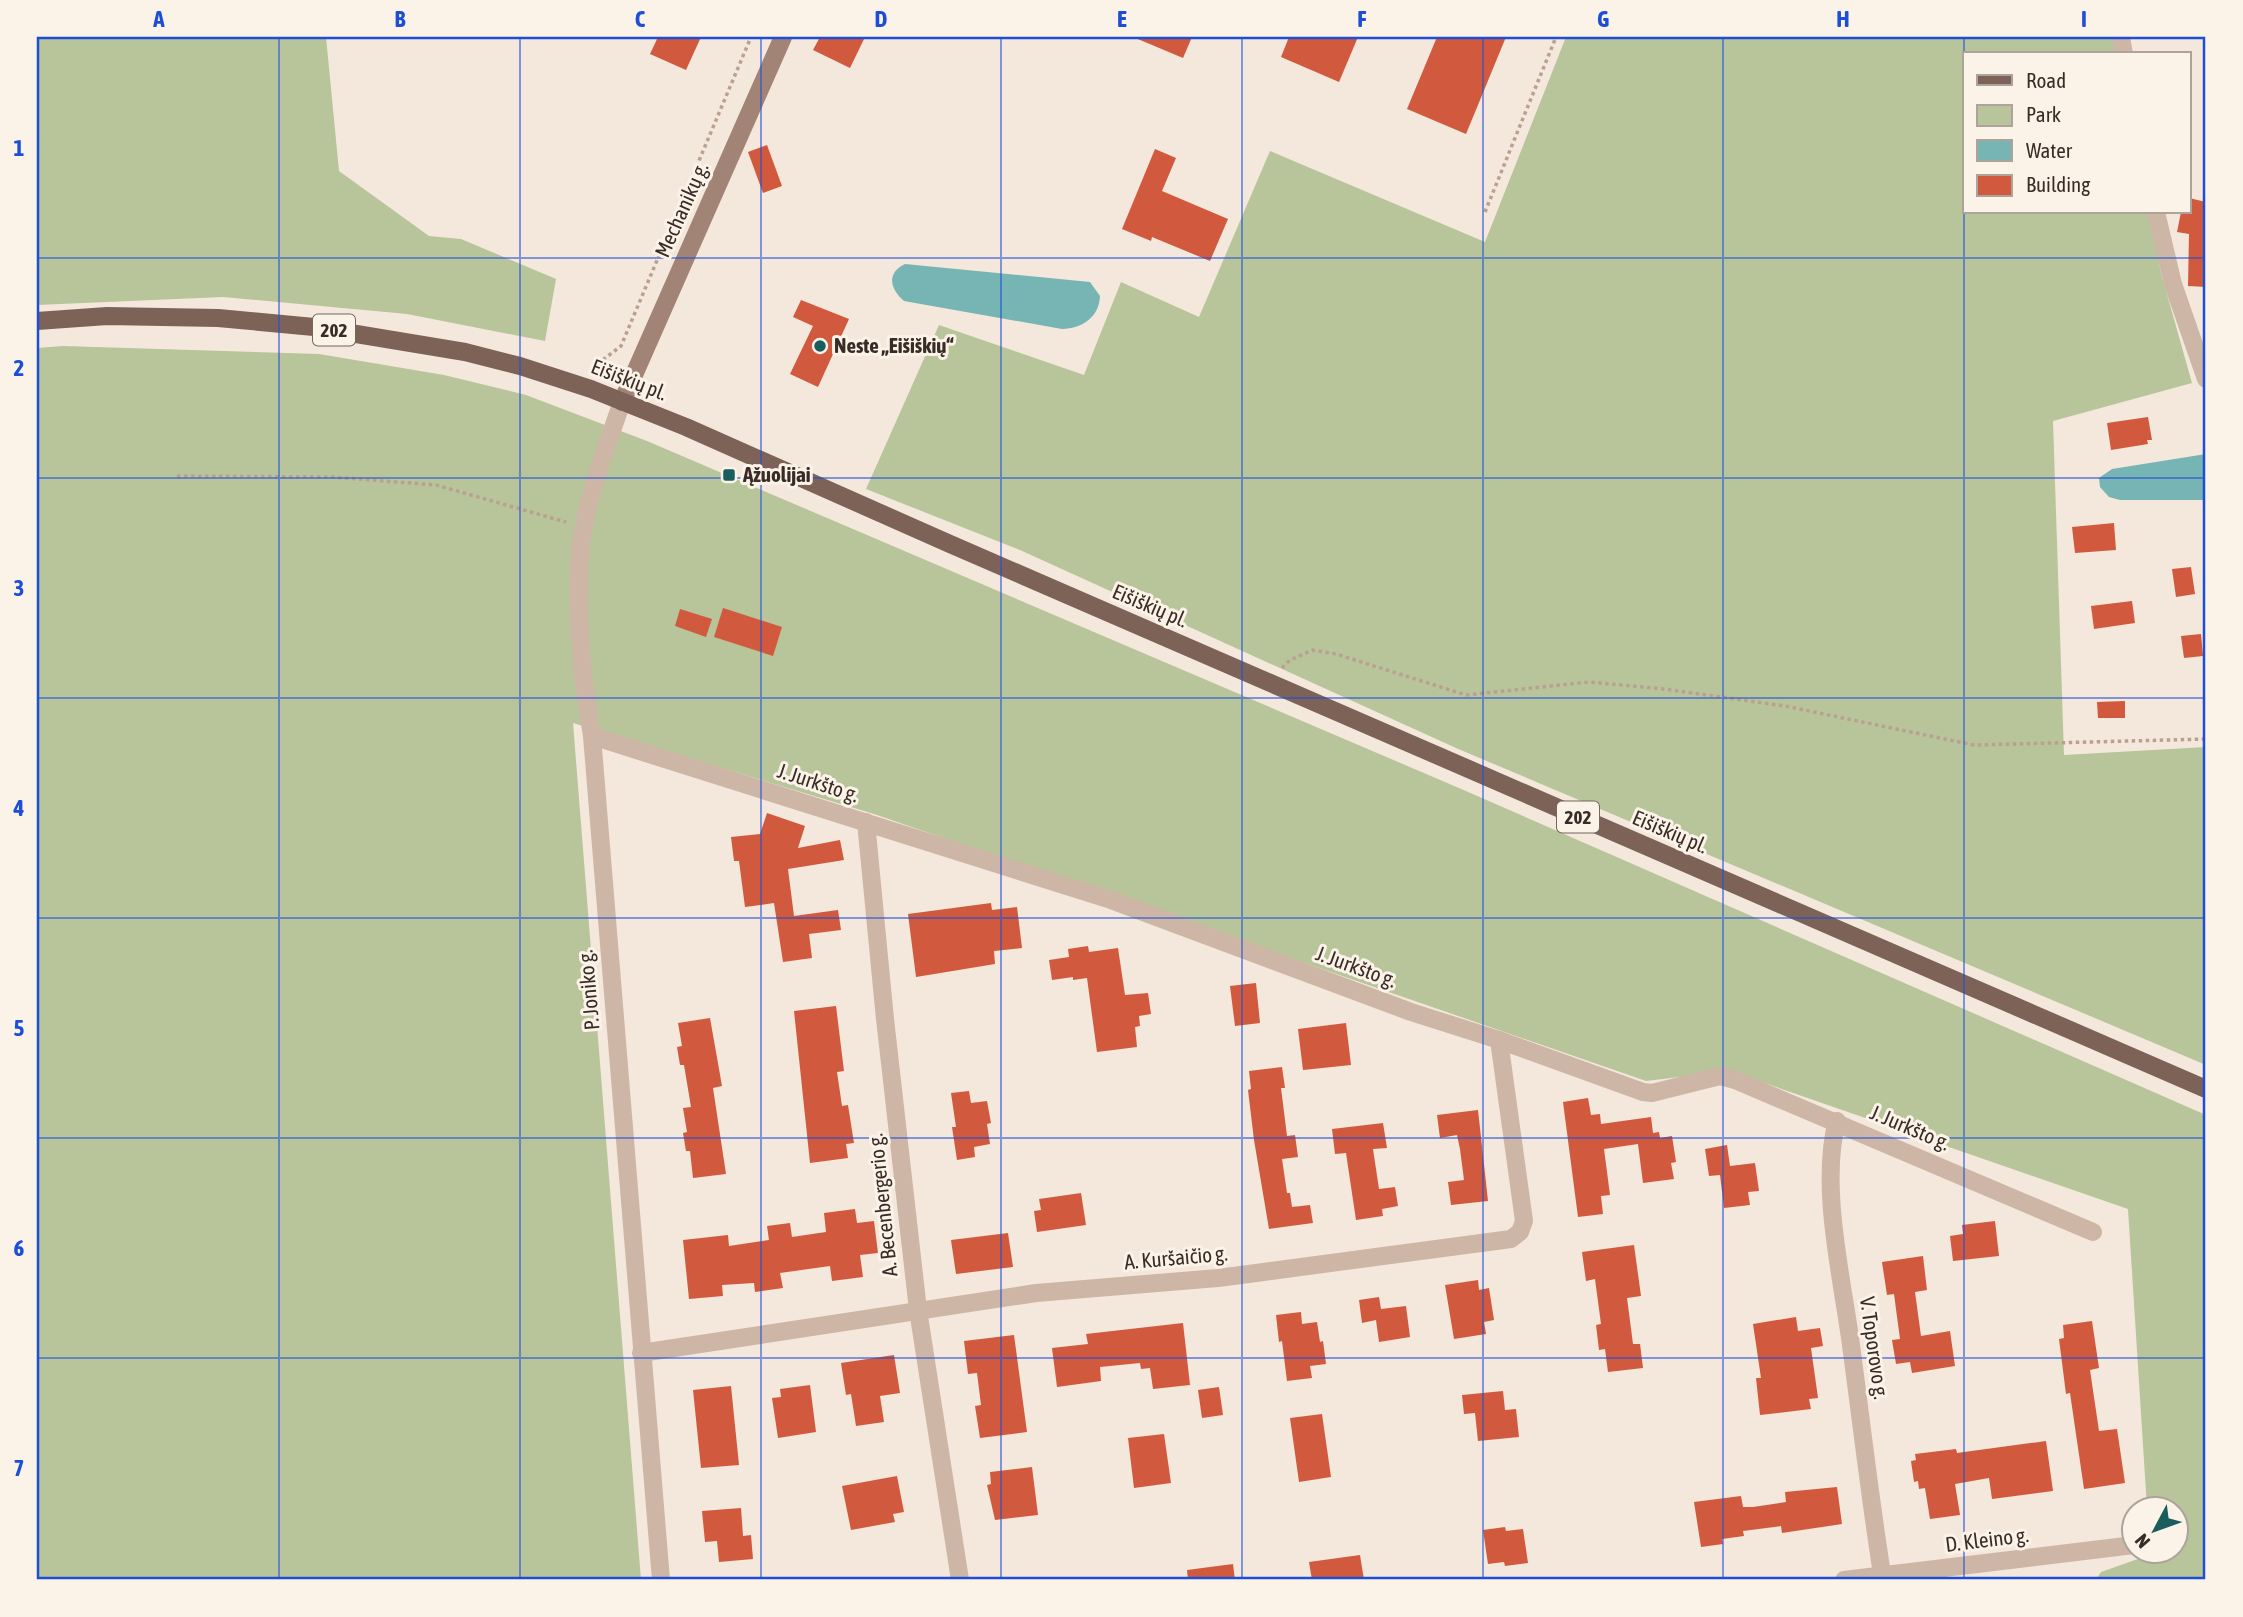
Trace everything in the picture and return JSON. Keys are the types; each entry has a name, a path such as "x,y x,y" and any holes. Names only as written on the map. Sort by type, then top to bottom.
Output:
{"main road":[{"name":"Mechanikų g.","path":"622,402 783,37"},
{"name":"Eišiškių pl.","path":"37,321 107,316 218,318 314,327 465,352 591,389 686,427 2206,1089"}],"street":[{"path":"2156,214 2173,284 2206,379"},
{"name":"P. Joniko g.","path":"622,402 592,491 585,527 580,555 579,632 582,674 592,736 661,1580"},
{"name":"J. Jurkšto g.","path":"592,736 1111,900 1411,1012 1499,1040 1643,1092 1652,1093 1720,1076 1735,1080 1837,1121 2093,1232"},
{"name":"A. Becenbergerio g.","path":"866,822 918,1310 960,1580"},
{"name":"A. Kuršaičio g.","path":"641,1353 1036,1293 1218,1278 1511,1239 1520,1232 1524,1221 1499,1040"},
{"name":"V. Toporovo g.","path":"1837,1121 1829,1165 1835,1227 1883,1578"},
{"name":"D. Kleino g.","path":"1844,1580 1883,1578 2120,1547"}],"path":[{"path":"591,389 604,359 621,346 751,37"},
{"path":"1485,212 1556,37"},
{"path":"177,476 333,477 436,485 585,527"},
{"path":"1271,684 1277,673 1290,660 1313,650 1336,654 1466,695 1589,682 1664,689 1785,706 1974,745 2206,739"}],"green space":[{"path":"37,37 326,37 339,171 429,236 461,239 556,279 545,341 407,314 223,297 37,305"},
{"path":"1566,37 2115,37 2119,52 1963,52 1963,214 2149,214 2161,273 2192,383 2053,421 2064,755 2206,747 2206,1065 1456,748 1020,550 866,489 939,325 1084,375 1121,282 1199,317 1270,151 1485,242"},
{"path":"63,346 319,354 444,375 526,395 647,441 1459,788 2206,1115 2206,1580 2096,1580 2101,1572 2124,1564 2190,1564 2190,1494 2146,1494 2128,1209 1730,1071 1646,1081 874,814 573,723 641,1580 37,1580 37,348"}],"water":[{"path":"905,264 1090,282 1100,296 1099,303 1097,310 1083,324 1062,329 904,301 892,281 895,272"},
{"path":"2206,454 2206,500 2120,500 2109,497 2100,487 2099,478 2112,469"}],"building":[{"path":"658,37 701,37 686,70 650,54"},
{"path":"820,37 865,37 850,68 813,50"},
{"path":"1133,37 1192,37 1183,58"},
{"path":"1289,37 1358,37 1339,82 1281,57"},
{"path":"1437,37 1506,37 1466,134 1407,109"},
{"path":"767,145 782,186 763,193 748,152"},
{"path":"1155,149 1176,158 1162,191 1228,219 1210,261 1152,237 1151,241 1122,229"},
{"path":"2190,198 2206,202 2206,287 2188,286 2189,234 2177,232 2181,214 2190,214"},
{"name":"Neste „Eišiškių“","path":"801,300 849,319 818,387 790,374 813,326 793,317"},
{"path":"2148,417 2152,440 2147,440 2148,444 2111,450 2107,423"},
{"path":"2114,523 2116,550 2075,553 2072,527"},
{"path":"2191,567 2195,594 2176,597 2172,569"},
{"path":"2132,601 2135,623 2094,629 2091,606"},
{"path":"723,608 782,627 773,656 714,637"},
{"path":"680,609 712,619 706,637 675,626"},
{"path":"2201,634 2203,656 2184,658 2181,636"},
{"path":"2125,701 2125,718 2098,718 2097,702"},
{"path":"767,813 805,826 798,848 840,840 844,860 788,869 794,916 838,910 841,930 809,934 812,958 783,962 774,903 745,907 739,861 734,861 731,837 760,834"},
{"path":"991,903 992,910 1017,907 1022,948 994,951 995,964 916,977 908,914"},
{"path":"1088,946 1089,952 1118,948 1125,995 1148,993 1151,1014 1139,1016 1140,1026 1135,1027 1137,1047 1097,1052 1087,978 1052,980 1049,960 1069,957 1068,949"},
{"path":"1256,983 1260,1023 1235,1026 1230,986"},
{"path":"836,1006 844,1071 837,1072 842,1106 848,1105 854,1143 846,1144 848,1158 810,1163 794,1011"},
{"path":"710,1018 722,1086 713,1088 726,1174 693,1178 690,1151 686,1151 683,1133 687,1132 683,1108 691,1107 684,1065 680,1065 677,1047 682,1046 678,1023"},
{"path":"1346,1023 1351,1065 1303,1070 1298,1029"},
{"path":"1282,1067 1285,1088 1281,1088 1287,1136 1295,1135 1298,1157 1282,1159 1287,1193 1290,1193 1292,1207 1310,1205 1313,1223 1269,1229 1254,1140 1248,1090 1251,1089 1249,1071"},
{"path":"969,1091 971,1103 987,1101 991,1123 987,1124 990,1144 974,1147 975,1157 957,1160 951,1093"},
{"path":"1588,1098 1591,1115 1600,1114 1601,1124 1651,1117 1653,1133 1659,1132 1660,1138 1672,1136 1676,1162 1671,1163 1674,1179 1643,1183 1638,1144 1604,1149 1610,1195 1601,1196 1603,1214 1578,1217 1563,1102"},
{"path":"1478,1110 1488,1201 1451,1205 1448,1182 1464,1180 1460,1149 1457,1135 1440,1138 1437,1115"},
{"path":"1383,1123 1387,1148 1373,1149 1379,1189 1395,1187 1398,1206 1382,1209 1383,1216 1356,1220 1346,1153 1335,1154 1332,1129"},
{"path":"1727,1145 1730,1166 1755,1163 1759,1191 1748,1192 1750,1205 1724,1208 1720,1175 1709,1176 1705,1149"},
{"path":"1081,1193 1086,1225 1037,1232 1034,1211 1041,1210 1039,1199"},
{"path":"855,1209 857,1223 874,1221 878,1253 860,1255 863,1277 832,1281 830,1266 780,1273 783,1288 755,1292 754,1283 722,1285 723,1296 689,1299 683,1240 728,1235 729,1246 769,1240 767,1226 790,1223 792,1237 826,1232 824,1213"},
{"path":"1995,1221 1999,1256 1953,1261 1950,1236 1963,1234 1962,1225"},
{"path":"1008,1233 1013,1267 956,1274 951,1240"},
{"path":"1634,1245 1641,1296 1627,1298 1633,1344 1640,1344 1643,1368 1608,1372 1605,1349 1599,1350 1596,1325 1601,1324 1595,1279 1586,1281 1582,1252"},
{"path":"1923,1256 1927,1290 1915,1292 1921,1336 1950,1331 1955,1366 1912,1373 1910,1362 1896,1364 1892,1340 1900,1339 1894,1294 1887,1295 1882,1262"},
{"path":"1478,1280 1479,1290 1489,1288 1494,1320 1484,1322 1486,1334 1454,1339 1445,1285"},
{"path":"1379,1297 1381,1309 1406,1306 1410,1337 1379,1342 1376,1320 1362,1323 1359,1300"},
{"path":"1301,1312 1302,1324 1317,1322 1326,1364 1310,1366 1312,1378 1287,1381 1276,1315"},
{"path":"1796,1317 1798,1331 1820,1328 1823,1346 1811,1348 1818,1398 1809,1399 1811,1409 1760,1415 1756,1378 1761,1378 1753,1324"},
{"path":"2092,1321 2099,1368 2090,1370 2099,1431 2117,1429 2125,1483 2084,1489 2070,1393 2066,1394 2059,1339 2064,1338 2063,1325"},
{"path":"1183,1323 1190,1385 1153,1389 1150,1368 1141,1369 1140,1363 1100,1367 1101,1381 1057,1387 1052,1348 1088,1344 1086,1334"},
{"path":"1014,1335 1027,1432 980,1438 975,1406 981,1405 977,1373 968,1374 964,1341"},
{"path":"894,1355 900,1393 880,1396 884,1422 856,1426 851,1394 846,1395 841,1363"},
{"path":"810,1385 816,1432 778,1438 772,1398 781,1397 780,1389"},
{"path":"731,1386 739,1465 701,1468 693,1390"},
{"path":"1219,1387 1223,1415 1202,1418 1198,1390"},
{"path":"1503,1391 1505,1410 1516,1409 1519,1437 1478,1441 1475,1413 1464,1414 1462,1395"},
{"path":"1322,1414 1331,1477 1299,1482 1290,1418"},
{"path":"1164,1434 1171,1483 1134,1488 1128,1438"},
{"path":"2046,1441 2053,1491 1992,1499 1989,1478 1955,1484 1960,1515 1930,1519 1925,1488 1919,1489 1918,1481 1914,1482 1911,1461 1916,1460 1915,1454 1956,1449 1957,1453"},
{"path":"1032,1467 1038,1515 995,1520 987,1485 991,1484 990,1472"},
{"path":"897,1476 904,1512 893,1514 895,1522 851,1530 842,1486"},
{"path":"1837,1487 1842,1524 1782,1533 1781,1526 1743,1531 1744,1536 1722,1539 1723,1544 1701,1547 1694,1502 1741,1496 1743,1507 1753,1507 1786,1502 1785,1492"},
{"path":"741,1508 743,1536 751,1535 753,1559 719,1562 717,1541 705,1542 702,1511"},
{"path":"1505,1527 1506,1531 1523,1529 1528,1563 1505,1566 1504,1562 1488,1564 1483,1530"},
{"path":"1360,1555 1364,1580 1312,1580 1309,1562"},
{"path":"1233,1564 1235,1580 1188,1580 1187,1570"}],"place":[{"name":"Neste „Eišiškių“","path":"820,346"},
{"name":"Ąžuolijai","path":"729,475"}]}
